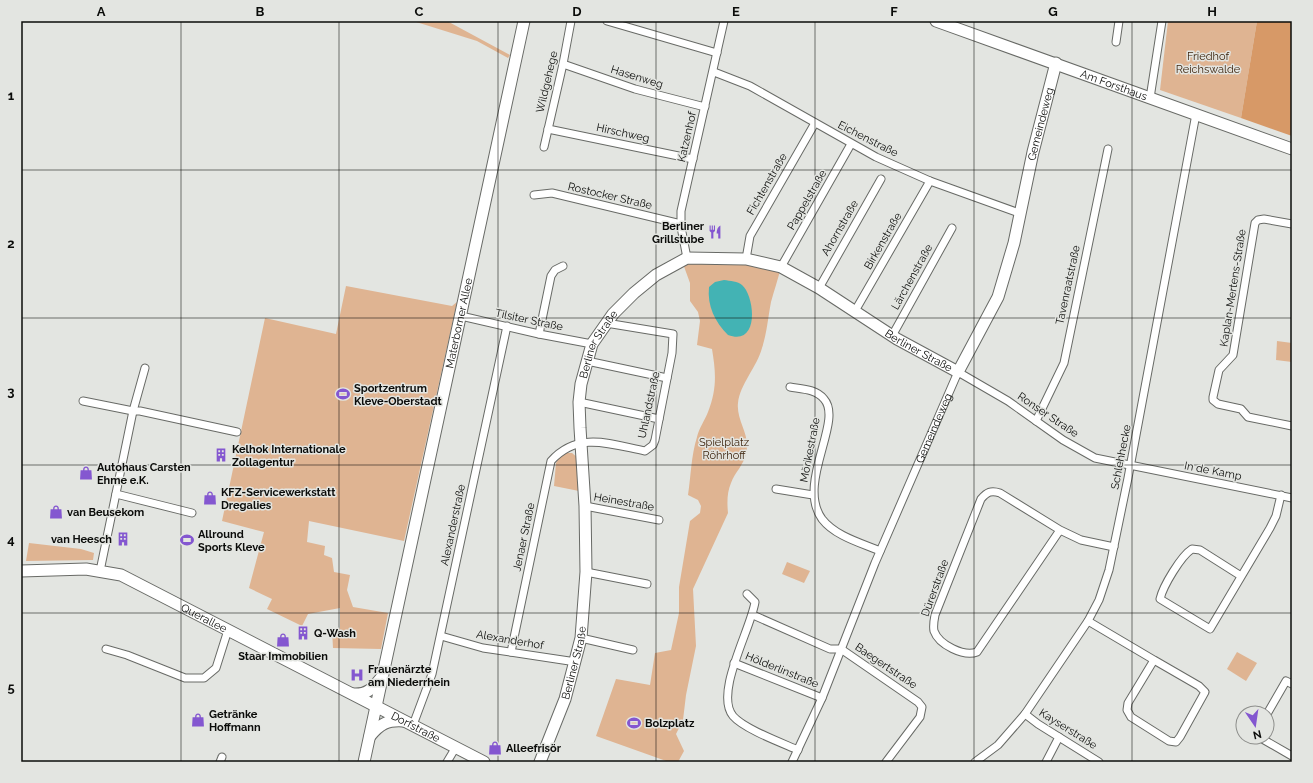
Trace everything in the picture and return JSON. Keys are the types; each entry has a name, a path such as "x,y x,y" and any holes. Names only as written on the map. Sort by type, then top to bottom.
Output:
{"street":[{"name":"Materborner Allee","path":"364,762 524,21"},
{"name":"Wildgehege","path":"544,147 571,21"},
{"path":"607,21 717,53"},
{"name":"Katzenhof","path":"687,258 681,224 681,211 714,72 724,21"},
{"name":"Am Forsthaus","path":"936,21 1292,149"},
{"path":"1116,42 1119,21"},
{"path":"1150,98 1162,21"},
{"name":"Gemeindeweg","path":"792,762 822,698 880,551 958,372 998,297 1014,243 1019,213 1056,63"},
{"name":"Hasenweg","path":"563,64 635,89 705,107"},
{"name":"Eichenstraße","path":"714,72 750,86 876,158 930,181 1019,213"},
{"name":"Schlehhecke","path":"975,762 998,745 1025,714 1088,621 1099,600 1114,547 1196,114"},
{"name":"Fichtenstraße","path":"746,259 750,236 815,123"},
{"name":"Hirschweg","path":"548,129 693,159"},
{"name":"Pappelstraße","path":"781,267 851,144"},
{"name":"Tavenraatstraße","path":"1036,421 1064,363 1108,149"},
{"name":"Ahornstraße","path":"819,288 881,179"},
{"name":"Birkenstraße","path":"855,311 930,181"},
{"name":"Rostocker Straße","path":"534,195 552,193 681,224"},
{"name":"Kaplan-Mertens-Straße","path":"1292,224 1264,219 1258,220 1255,223 1233,355 1219,370 1213,397 1213,400 1218,404 1241,409 1248,417 1292,426"},
{"name":"Lärchenstraße","path":"892,336 952,228"},
{"name":"Berliner Straße","path":"540,762 565,699 576,662 581,638 586,572 585,506 580,442 579,402 586,361 592,344 606,323 634,293 656,275 687,258 746,259 781,267 819,288 892,336 958,372"},
{"path":"539,334 551,276 555,270 563,266"},
{"name":"Tilsiter Straße","path":"461,316 539,334 592,344"},
{"name":"Uhlandstraße","path":"580,442 596,442 645,451 653,445 659,419 667,378 673,334 606,323"},
{"name":"Alexanderstraße","path":"409,723 432,674 507,326"},
{"path":"586,361 667,378"},
{"path":"100,571 132,412 145,368"},
{"name":"Ronser Straße","path":"958,372 1008,401 1063,440 1095,458 1130,466"},
{"name":"Mörikestraße","path":"790,387 810,390 818,394 825,399 827,407 828,419 814,484 813,495 816,509 823,520 830,526 851,539 880,551"},
{"path":"83,401 132,412 140,411 237,432"},
{"path":"579,402 659,419"},
{"name":"Jenaer Straße","path":"512,652 551,461 560,451 580,442"},
{"name":"In de Kamp","path":"1130,466 1292,498"},
{"name":"Mörikestraße","path":"776,489 813,495"},
{"name":"Dürerstraße","path":"1060,530 977,652 972,654 963,653 954,649 937,636 934,626 935,615 981,499 990,491 1000,493 1060,530 1081,540 1114,547"},
{"path":"116,494 192,513"},
{"path":"1241,576 1200,550 1192,549 1187,552 1168,581 1160,599 1210,629 1241,576 1276,516 1281,495"},
{"name":"Heinestraße","path":"585,506 659,520"},
{"name":"Querallee","path":"21,571 86,569 130,579 350,694 376,706"},
{"path":"586,572 647,584"},
{"path":"747,594 755,602 753,615 830,649 841,648"},
{"name":"Hölderlinstraße","path":"753,615 734,663 728,684 728,704 733,716 745,725 798,750"},
{"path":"1088,621 1199,686 1205,692 1176,742 1169,741 1131,717 1127,710 1128,703 1154,660"},
{"path":"106,649 127,655 185,678 204,678 216,668 228,630"},
{"name":"Alexanderhof","path":"441,636 483,648 576,662"},
{"path":"581,638 633,650"},
{"name":"Baegertstraße","path":"841,648 912,697 922,707 920,717 886,762"},
{"name":"Hölderlinstraße","path":"734,663 822,698"},
{"path":"350,694 366,693 382,678"},
{"path":"1272,705 1286,681 1292,684"},
{"name":"Dorfstraße","path":"376,706 484,762"},
{"name":"Kayserstraße","path":"1025,714 1099,762"},
{"path":"369,739 377,727 384,722 390,720 409,723"},
{"path":"1046,762 1059,737"},
{"path":"1273,745 1292,756"},
{"path":"447,762 456,747"}],"green space":[{"path":"413,21 447,21 510,55 508,58 477,41"},
{"name":"Friedhof Reichswalde","path":"1168,21 1257,21 1241,118 1160,90"},
{"name":"Spielplatz Röhrhoff","path":"687,258 781,267 771,302 760,355 739,396 739,416 747,440 745,457 730,486 727,505 728,513 693,589 696,646 686,695 683,720 676,734 684,751 678,762 669,762 596,736 616,679 650,685 655,653 671,650 679,613 679,587 690,521 700,513 701,506 698,500 688,495 695,444 699,430 711,404 715,373 712,349 697,345 700,321 698,312 690,301 690,283 682,261"},
{"name":"Sportzentrum Kleve-Oberstadt","path":"346,286 452,306 457,302 404,541 309,521 307,542 325,546 324,555 332,558 334,572 350,575 347,590 353,607 388,613 381,649 333,648 332,629 340,628 340,608 308,614 302,626 267,609 272,599 249,588 264,532 222,521 265,318 336,334"},
{"path":"1277,341 1292,343 1292,362 1276,360"},
{"path":"562,453 572,453 578,458 579,491 554,486 556,463"},
{"path":"29,543 81,549 94,553 93,560 26,561"},
{"path":"787,562 810,571 804,583 782,574"},
{"path":"1237,652 1257,663 1246,681 1227,669"}],"shaded area":[{"path":"1257,21 1292,21 1292,136 1241,118"}],"water":[{"path":"724,280 734,281 742,285 750,299 752,319 750,327 746,334 738,337 728,335 719,325 709,301 709,287 715,282"}],"place":[{"name":"Berliner Grillstube","path":"715,232"},
{"name":"Sportzentrum Kleve-Oberstadt","path":"343,394"},
{"name":"Kelhok Internationale Zollagentur","path":"221,455"},
{"name":"Autohaus Carsten Ehme e.K.","path":"86,473"},
{"name":"KFZ-Servicewerkstatt Dregalies","path":"210,498"},
{"name":"van Beusekom","path":"56,512"},
{"name":"van Heesch","path":"123,539"},
{"name":"Allround Sports Kleve","path":"187,540"},
{"name":"Q-Wash","path":"303,633"},
{"name":"Staar Immobilien","path":"283,640"},
{"name":"Frauenärzte am Niederrhein","path":"357,675"},
{"name":"Getränke Hoffmann","path":"198,720"},
{"name":"Bolzplatz","path":"634,723"},
{"name":"Alleefrisör","path":"495,748"}]}
